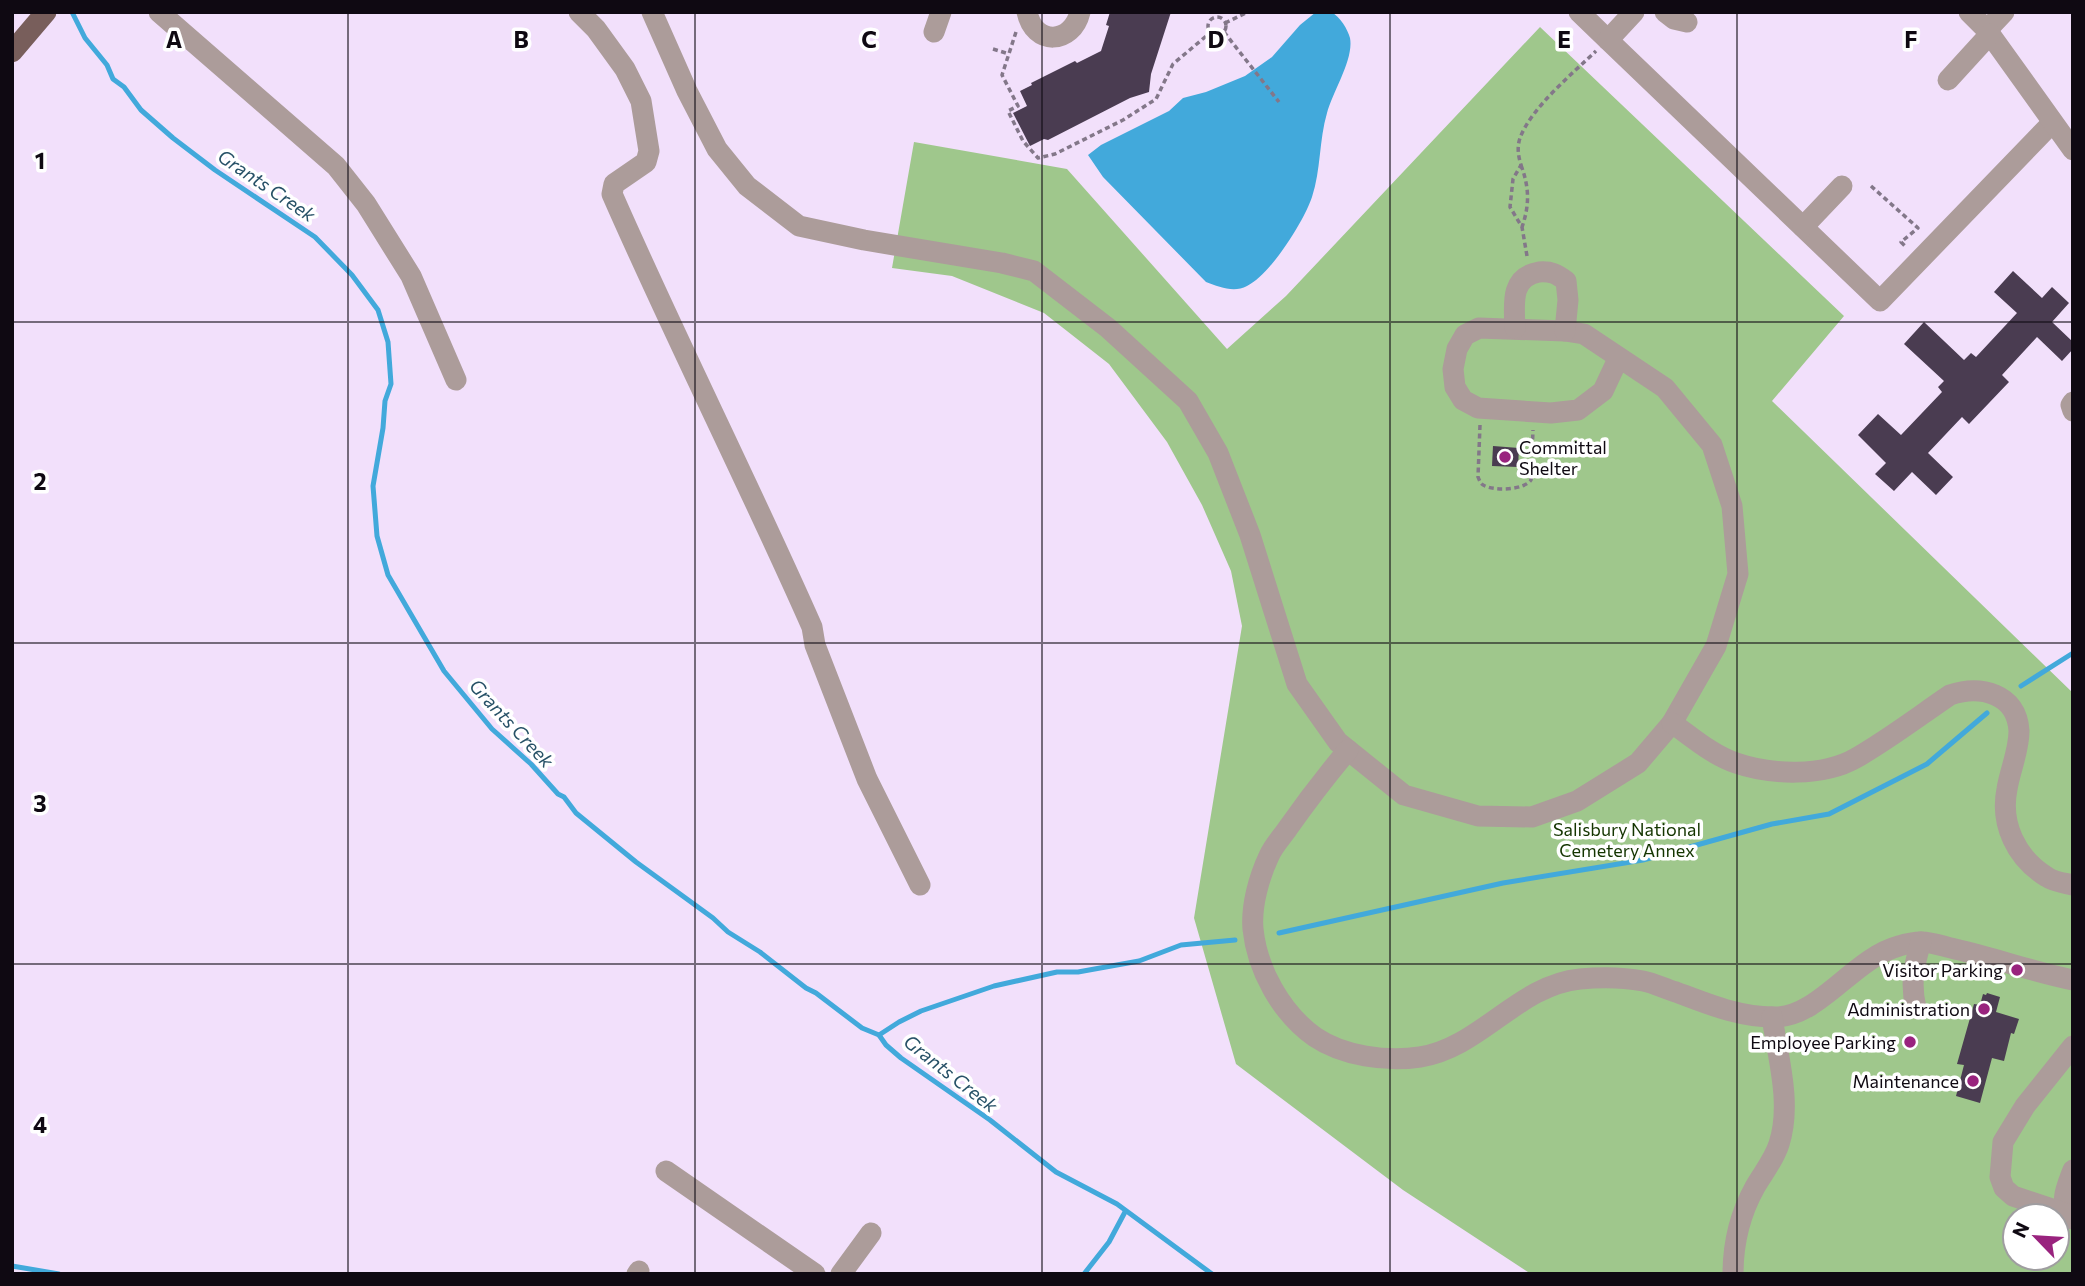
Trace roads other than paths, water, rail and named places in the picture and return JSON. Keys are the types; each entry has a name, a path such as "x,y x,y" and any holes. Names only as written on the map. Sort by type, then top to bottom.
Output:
{"main road":[{"path":"12,52 46,12"}],"street":[{"path":"159,12 336,166 366,204 411,276 456,380"},
{"path":"579,12 596,29 625,69 641,101 649,151 646,162 614,184 612,194 658,299 759,505 812,627 815,645 867,779 920,885"},
{"path":"652,12 687,91 717,149 747,186 799,226 1034,271 1108,328 1188,401 1218,453 1250,535 1297,684 1338,742 1404,795 1478,816 1532,817 1577,801 1638,763 1672,723 1716,646 1738,574 1732,506 1712,444 1665,388 1584,334 1515,328 1479,328 1465,335 1457,349 1453,369 1455,387 1463,400 1480,409 1551,414 1578,410 1603,391 1618,359"},
{"path":"1028,16 1040,34 1057,37 1073,29 1080,12"},
{"path":"1579,12 1880,301 2052,123"},
{"path":"1608,40 1634,12"},
{"path":"1665,12 1674,19 1687,22"},
{"path":"1969,12 1989,32 2073,150"},
{"path":"1948,80 2004,12"},
{"path":"1803,227 1842,186"},
{"path":"1515,328 1516,289 1521,279 1545,271 1566,281 1568,300 1565,331"},
{"path":"2073,402 2073,411"},
{"path":"1672,723 1703,746 1734,762 1771,771 1812,772 1854,760 1950,695 1966,690 1990,692 2001,697 2012,708 2019,730 2006,790 2004,816 2011,838 2027,861 2049,878 2073,885"},
{"path":"1348,750 1269,855 1255,898 1253,929 1264,973 1286,1010 1315,1037 1347,1052 1383,1058 1422,1057 1457,1045 1510,1008 1548,988 1575,979 1645,981 1719,1008 1755,1017 1781,1017 1818,1002 1857,967 1882,952 1921,942 1978,954 2073,980"},
{"path":"1916,1008 1912,992 1913,970 1921,942"},
{"path":"1733,1274 1741,1219 1747,1202 1774,1156 1783,1128 1783,1090 1772,1017"},
{"path":"2030,1202 2013,1196 2004,1188 2000,1177 2003,1142 2025,1106 2073,1046"},
{"path":"2065,1202 2063,1196 2073,1170"},
{"path":"666,1171 815,1274"},
{"path":"841,1274 871,1233"}],"water":[{"path":"1316,12 1331,12 1337,17 1347,31 1350,46 1346,65 1327,113 1315,187 1308,207 1286,246 1256,280 1237,289 1206,282 1103,177 1088,155 1101,145 1169,111 1183,98 1245,76 1272,57 1300,25"}],"waterway":[{"name":"Grants Creek","path":"72,12 85,38 107,65 113,79 124,87 141,110 215,170 315,237 352,275 378,310 388,342 391,384 385,401 373,486 377,536 388,575 444,671 492,729 531,764 576,813 728,932 760,952 862,1028 879,1035 901,1058 990,1120 1056,1172 1117,1204 1212,1274"},
{"path":"2021,686 2073,653"},
{"path":"1279,933 1503,883 1643,860 1772,824 1829,814 1927,764 1987,713"},
{"path":"879,1035 921,1011 994,986 1057,972 1078,972 1139,961 1181,945 1235,940"},
{"path":"1084,1274 1109,1242 1125,1212"},
{"path":"12,1266 59,1274"}],"place":[{"name":"Committal Shelter","path":"1505,457"},
{"name":"Visitor Parking","path":"2017,970"},
{"name":"Administration","path":"1984,1009"},
{"name":"Employee Parking","path":"1910,1042"},
{"name":"Maintenance","path":"1973,1081"}],"park label":[{"name":"Salisbury National Cemetery Annex","path":"1627,839"}]}
